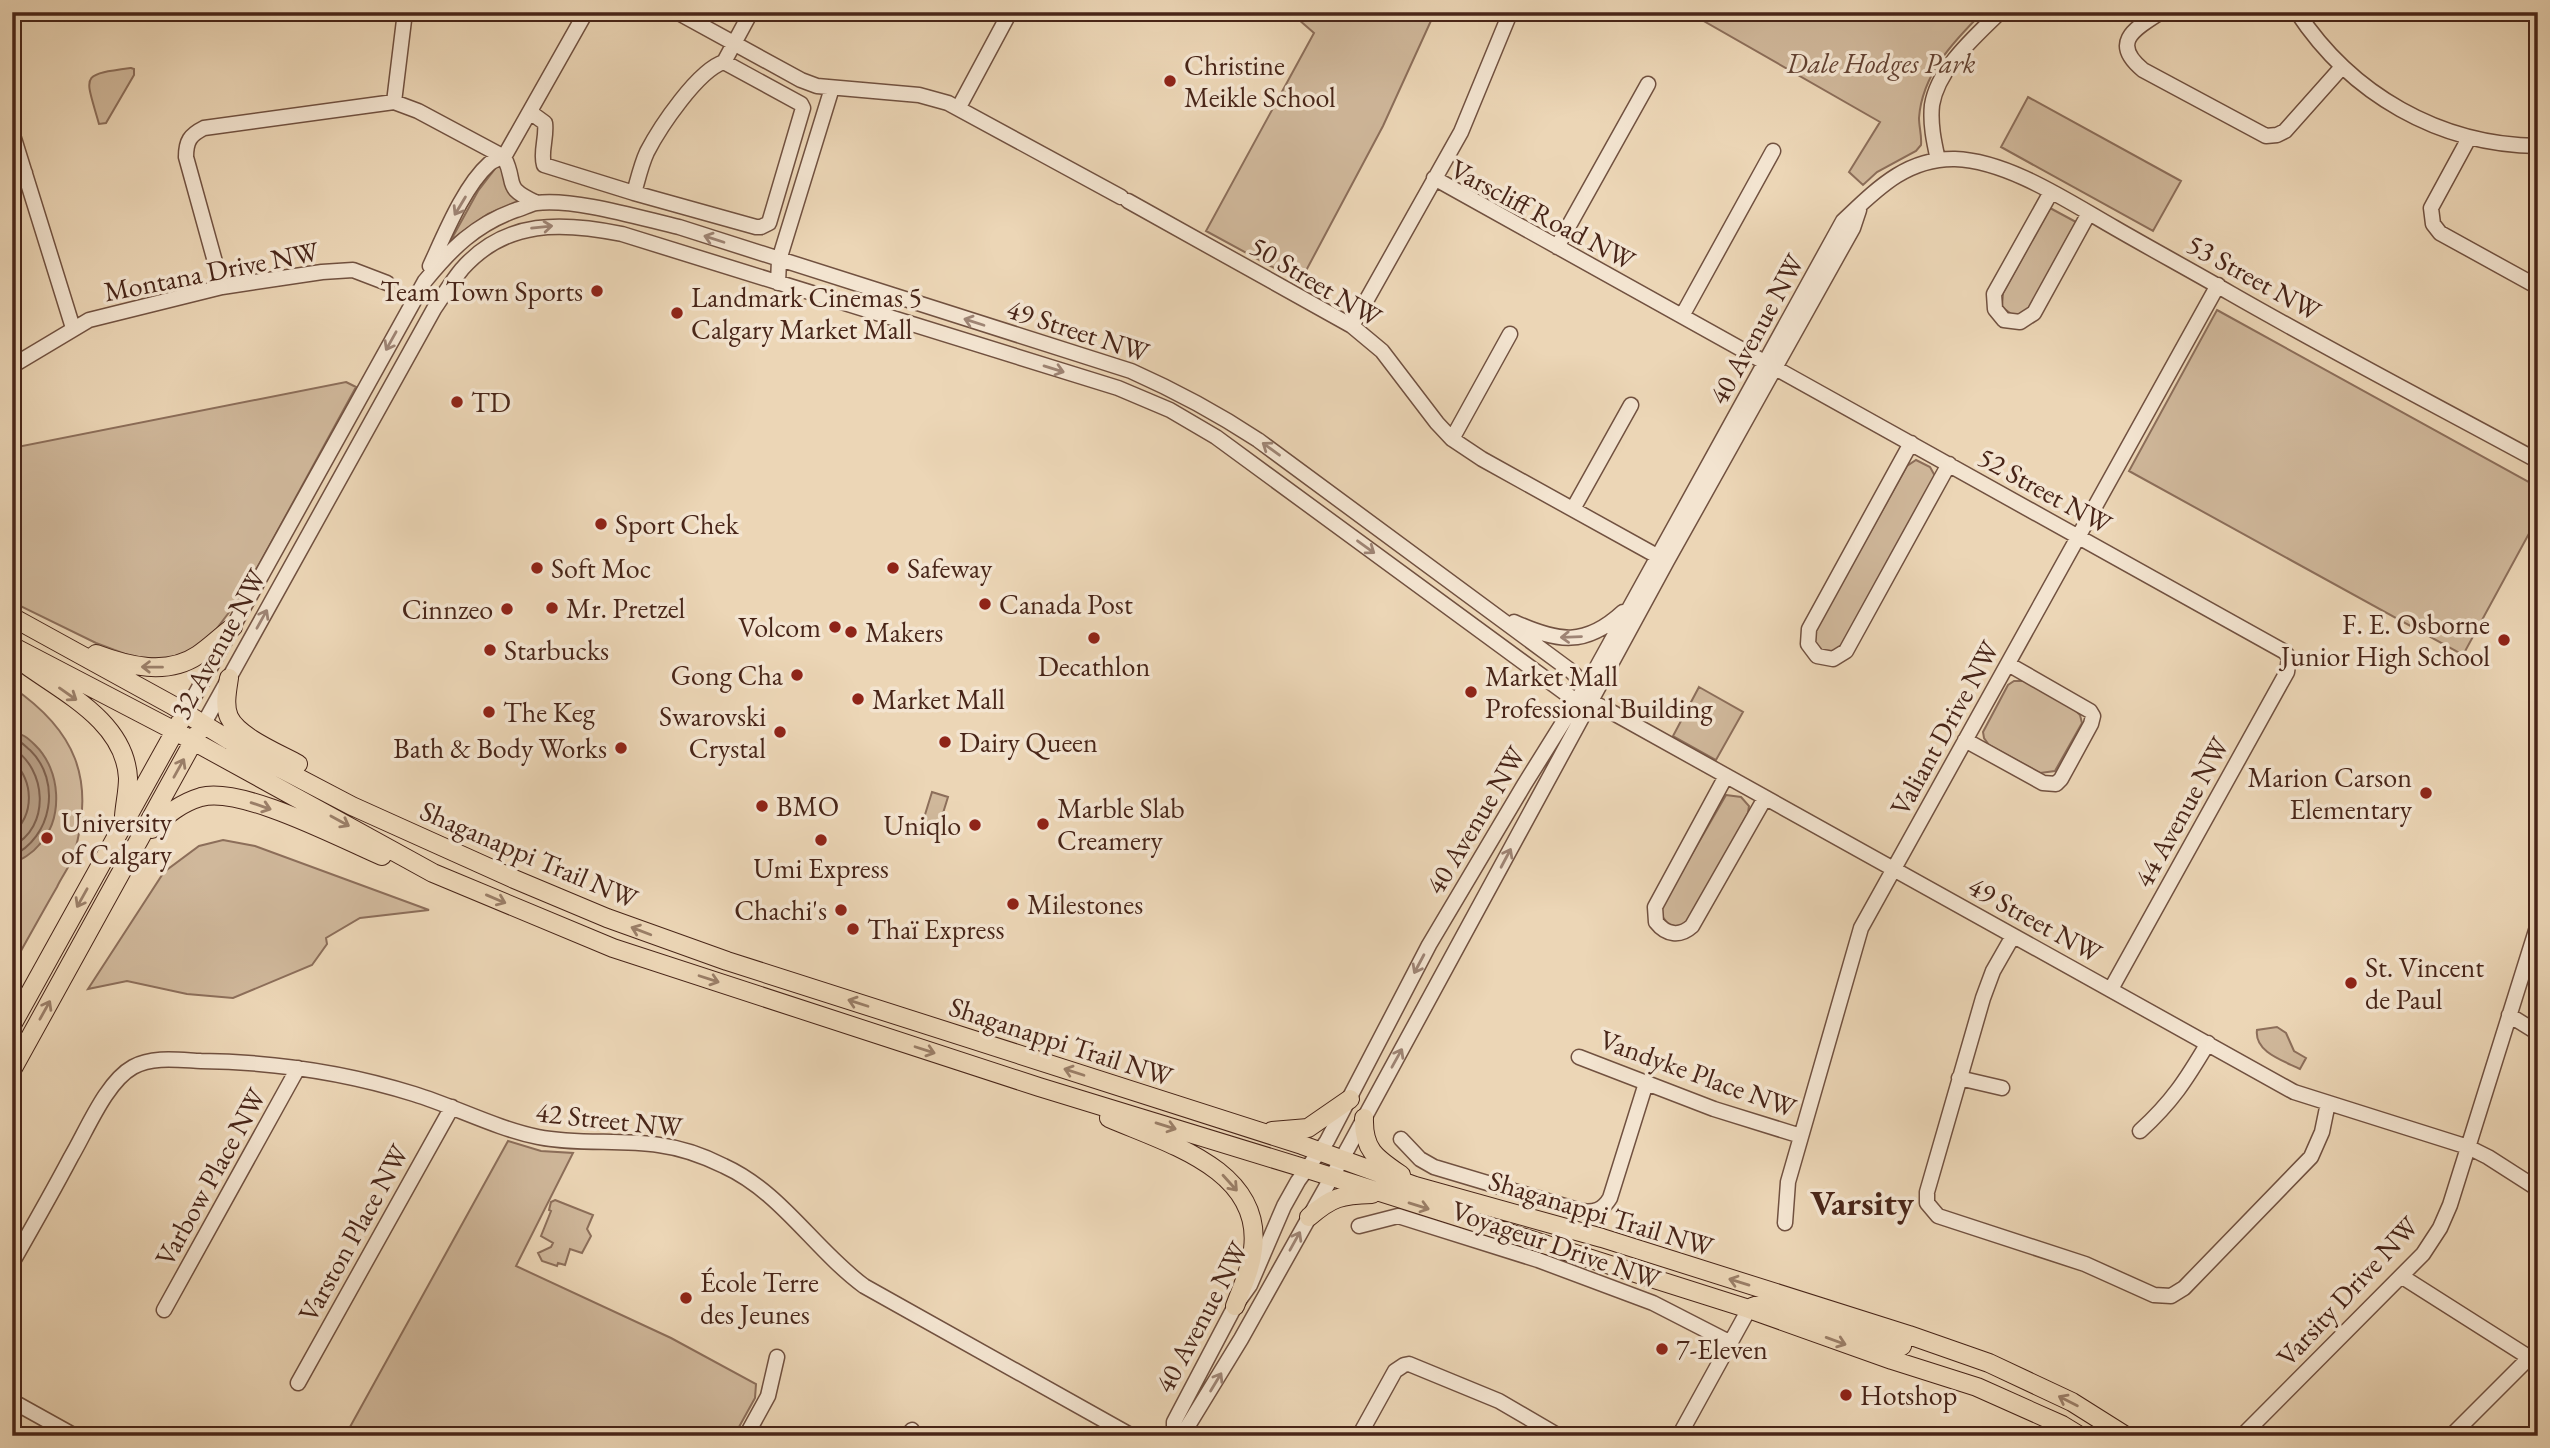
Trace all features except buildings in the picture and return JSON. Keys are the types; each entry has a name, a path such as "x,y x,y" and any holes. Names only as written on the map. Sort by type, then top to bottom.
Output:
{"main road":[{"path":"12,617 28,620 94,653 117,661 159,668 196,657 233,627"},
{"name":"Shaganappi Trail NW","path":"12,617 340,800 558,898 687,947 1262,1132 1415,1185 1602,1238 1960,1353 1989,1363 2072,1402 2126,1436"},
{"name":"Shaganappi Trail NW","path":"12,646 194,741 433,873 612,948 1039,1087 1749,1309 1977,1387 2062,1425 2080,1436"},
{"path":"12,654 94,714 117,742 128,777 123,824"},
{"path":"229,678 227,705 229,717 234,724 258,743 399,817 411,832"},
{"name":"32 Avenue NW","path":"12,1025 185,713"},
{"name":"32 Avenue NW","path":"12,1070 203,725"},
{"path":"137,843 172,809 201,797 217,795 246,800 271,809 421,873 433,873"},
{"path":"1039,1087 1199,1158 1229,1181 1248,1209 1253,1233 1251,1264 1235,1306"},
{"path":"1262,1132 1308,1128 1350,1099"},
{"path":"1364,1118 1365,1139 1372,1152 1415,1185"},
{"path":"1309,1217 1323,1204 1339,1196 1380,1193"},
{"path":"1749,1309 1761,1304 1777,1306 1936,1357 1960,1353"}],"street":[{"path":"394,102 405,12"},
{"name":"32 Avenue NW","path":"185,713 425,281 452,219 477,177 491,161 504,157 586,12"},
{"name":"50 Street NW","path":"677,12 801,80 832,88 919,96 958,107 1125,199 1352,326 1382,351 1452,439 1482,459 1662,559"},
{"path":"634,193 644,159 657,135 700,77 724,62 751,12"},
{"path":"958,107 1010,12"},
{"path":"1938,160 1931,122 1937,89 1963,51 2000,12"},
{"path":"2161,12 2132,32 2127,43 2132,60 2143,69 2266,136 2286,131 2342,67"},
{"path":"2297,12 2325,50 2342,67 2362,85 2403,112 2469,138 2538,146"},
{"path":"1434,178 1461,132 1508,18"},
{"path":"530,112 545,123 542,160 544,165 634,193 761,227 769,223 803,108 801,104 724,62"},
{"path":"1557,247 1648,84"},
{"path":"772,281 832,88"},
{"path":"222,287 186,157 186,144 193,133 204,128 394,102 418,111 504,157 510,182 517,194 537,203"},
{"path":"12,132 19,177 72,328"},
{"path":"2469,138 2431,208 2433,224 2440,233 2538,287"},
{"path":"1682,316 1773,151"},
{"name":"53 Street NW","path":"1938,160 1957,159 1981,163 2007,171 2051,192 2538,461"},
{"name":"40 Avenue NW","path":"1662,559 1629,606 1586,687 1429,945 1350,1099 1284,1206 1250,1285 1235,1306 1174,1422 1175,1436 1186,1429 1202,1405 1341,1160 1592,702 1662,559 1770,365 1853,228 1861,204 1897,174 1911,167 1938,160"},
{"name":"Varscliff Road NW","path":"1352,326 1434,178 1770,365"},
{"path":"2051,192 1994,294 1994,309 2004,320 2020,322 2034,313 2089,213"},
{"name":"49 Street NW","path":"466,237 499,216 537,203 607,210 679,227 1131,371 1209,408 1258,440 1571,671 1586,687 1592,702"},
{"name":"49 Street NW","path":"480,252 502,238 528,229 558,225 590,227 622,234 1118,388 1170,410 1246,459 1576,701 1592,702 2294,1092 2468,1147 2538,1189"},
{"name":"32 Avenue NW","path":"425,281 466,237"},
{"name":"32 Avenue NW","path":"203,725 434,309 463,269 480,252"},
{"name":"Montana Drive NW","path":"12,366 89,320 222,287 353,270 387,283"},
{"name":"Valiant Drive NW","path":"1784,1223 1788,1182 1861,928 2218,285"},
{"path":"1452,439 1510,334"},
{"name":"52 Street NW","path":"1770,365 2278,647 2288,658"},
{"path":"1573,509 1631,405"},
{"path":"1911,443 1809,629 1808,644 1818,656 1833,659 1846,651 1949,464"},
{"path":"1487,609 1540,634 1566,639 1580,638 1598,631 1629,606"},
{"name":"44 Avenue NW","path":"2111,989 2287,672 2288,658"},
{"path":"1965,740 2043,783 2056,784 2061,779 2093,716 2090,710 2008,664"},
{"path":"1726,776 1657,902 1654,912 1656,922 1667,932 1683,933 1696,922 1765,797"},
{"name":"Varsity Drive NW","path":"2242,1436 2423,1254 2441,1228 2538,924"},
{"path":"2013,936 1989,982 1927,1192 1927,1203 1938,1216 2085,1264 2154,1294 2165,1297 2178,1294 2312,1157 2322,1132 2328,1103"},
{"path":"2510,1015 2538,1033"},
{"path":"2140,1132 2165,1109 2180,1090 2208,1043"},
{"name":"Vandyke Place NW","path":"1579,1057 1714,1108 1801,1136"},
{"name":"42 Street NW","path":"12,1264 101,1104 119,1078 131,1068 161,1060 217,1061 299,1068 360,1079 452,1107 517,1133 558,1140 658,1145 689,1151 728,1167 750,1180 777,1202 839,1266 863,1286 1132,1436"},
{"name":"Varbow Place NW","path":"164,1310 299,1068"},
{"path":"1959,1078 2002,1088"},
{"name":"Voyageur Drive NW","path":"1402,1139 1420,1159 1434,1167 1581,1211 1594,1212 1609,1198 1646,1083"},
{"name":"Varston Place NW","path":"298,1383 452,1107"},
{"name":"Voyageur Drive NW","path":"1359,1226 1398,1216 1538,1260 1653,1303 1731,1343"},
{"path":"2401,1276 2534,1360 2451,1436"},
{"path":"1679,1436 1749,1309"},
{"path":"746,1436 768,1396 777,1357"},
{"path":"1359,1436 1395,1371 1409,1364 1499,1401 1559,1436"},
{"path":"12,1401 75,1436"}],"green space":[{"path":"1290,12 1435,12 1383,126 1300,282 1206,231 1314,33"},
{"name":"Dale Hodges Park","path":"1688,12 1983,12 1941,59 1926,87 1919,118 1921,145 1916,151 1877,172 1863,185 1849,172 1880,122"},
{"path":"134,69 134,75 106,123 99,124 89,86 90,80 102,73"},
{"path":"2028,97 2181,181 2153,231 2001,147"},
{"path":"498,165 503,167 508,187 518,202 488,214 451,240 478,191"},
{"path":"2050,208 2076,222 2029,309 2014,316 2002,307 2003,293"},
{"path":"2217,310 2538,487 2538,517 2463,655 2129,471"},
{"path":"346,382 356,387 243,594 208,640 192,651 165,659 133,657 96,643 12,602 12,448"},
{"path":"1916,460 1930,467 1935,476 1841,646 1834,651 1822,650 1815,643 1815,631 1907,466"},
{"path":"2014,681 2024,681 2080,715 2082,723 2055,771 2040,773 1989,745 1984,738 1983,732 2008,685"},
{"name":"University of Calgary","path":"12,687 34,703 65,739 75,758 81,780 82,802 73,858 12,967"},
{"path":"1699,687 1743,712 1716,760 1673,736"},
{"path":"932,792 948,797 939,826 923,821"},
{"path":"1726,795 1741,797 1749,806 1748,813 1690,920 1680,927 1669,925 1662,916 1662,906"},
{"path":"223,840 255,846 429,910 360,918 326,938 327,944 312,965 233,998 187,994 127,981 88,989 164,872 199,846"},
{"path":"2277,1027 2286,1033 2294,1051 2306,1058 2300,1069 2271,1055 2260,1044 2257,1030"},
{"path":"508,1141 541,1151 573,1153 516,1266 671,1338 756,1384 755,1398 734,1436 345,1436"},
{"path":"555,1200 593,1215 587,1229 591,1236 582,1253 570,1249 565,1265 558,1263 557,1266 542,1261 538,1253 551,1247 553,1243 541,1236 551,1211 551,1202"}],"water":[{"path":"12,732 27,738 44,755 54,781 56,808 53,822 39,845 12,864"}],"place":[{"name":"Christine Meikle School","path":"1170,81"},
{"name":"Team Town Sports","path":"597,291"},
{"name":"Landmark Cinemas 5 Calgary Market Mall","path":"677,313"},
{"name":"TD","path":"457,402"},
{"name":"Sport Chek","path":"601,524"},
{"name":"Soft Moc","path":"537,568"},
{"name":"Safeway","path":"893,568"},
{"name":"Canada Post","path":"985,604"},
{"name":"Mr. Pretzel","path":"552,608"},
{"name":"Cinnzeo","path":"507,609"},
{"name":"Volcom","path":"835,627"},
{"name":"Makers","path":"851,632"},
{"name":"Decathlon","path":"1094,638"},
{"name":"F. E. Osborne Junior High School","path":"2504,640"},
{"name":"Starbucks","path":"490,650"},
{"name":"Gong Cha","path":"797,675"},
{"name":"Market Mall Professional Building","path":"1471,692"},
{"name":"Market Mall","path":"858,699"},
{"name":"The Keg","path":"489,712"},
{"name":"Swarovski Crystal","path":"780,732"},
{"name":"Dairy Queen","path":"945,742"},
{"name":"Bath & Body Works","path":"621,748"},
{"name":"Marion Carson Elementary","path":"2426,793"},
{"name":"BMO","path":"762,806"},
{"name":"Marble Slab Creamery","path":"1043,824"},
{"name":"Uniqlo","path":"975,825"},
{"name":"University of Calgary","path":"47,838"},
{"name":"Umi Express","path":"821,840"},
{"name":"Milestones","path":"1013,904"},
{"name":"Chachi's","path":"841,910"},
{"name":"Thaï Express","path":"853,929"},
{"name":"St. Vincent de Paul","path":"2351,983"},
{"name":"École Terre des Jeunes","path":"686,1298"},
{"name":"7-Eleven","path":"1662,1349"},
{"name":"Hotshop","path":"1846,1395"}],"district":[{"name":"Varsity","path":"1862,1203"}]}
